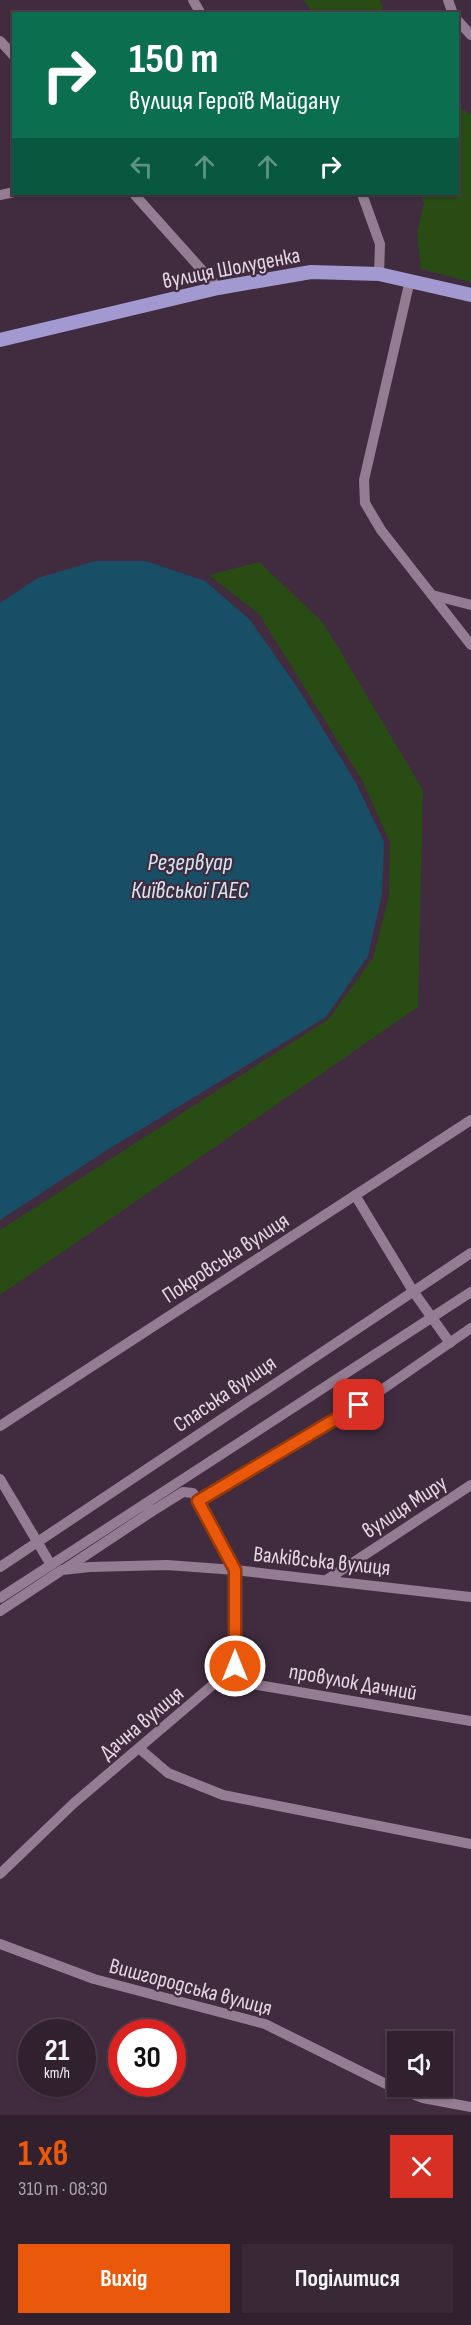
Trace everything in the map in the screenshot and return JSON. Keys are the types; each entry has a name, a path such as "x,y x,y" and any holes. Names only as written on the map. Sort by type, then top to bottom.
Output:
{"main road":[{"name":"вулиця Шолуденка","path":"0,340 218,288 311,272 379,274 471,295"}],"street":[{"path":"0,41 12,54"},
{"path":"135,195 218,288"},
{"path":"362,195 380,244 379,274"},
{"path":"410,280 364,480 365,503 381,530 471,645"},
{"path":"428,591 471,605"},
{"name":"Покровська вулиця","path":"0,1426 471,1120"},
{"path":"355,1195 413,1291 450,1342"},
{"name":"Спаська вулиця","path":"0,1567 471,1253"},
{"path":"62,1570 148,1507 471,1292"},
{"path":"198,1501 340,1418 471,1328"},
{"path":"0,1479 51,1565"},
{"name":"вулиця Миру","path":"328,1579 471,1485"},
{"path":"0,1598 148,1507 183,1492 193,1493 235,1570 235,1666"},
{"name":"Валківська вулиця","path":"0,1611 62,1570 167,1564 328,1579 471,1597"},
{"name":"провулок Дачний","path":"235,1666 252,1684 471,1721"},
{"name":"Дачна вулиця","path":"0,1874 74,1803 235,1666"},
{"path":"140,1749 168,1773 223,1795 471,1844"},
{"name":"Вишгородська вулиця","path":"0,1944 93,1979 265,2024 388,2085 423,2098 471,2107"}],"green space":[{"path":"303,0 380,0 384,12 313,12"},
{"path":"459,107 471,115 471,282 421,269 417,234 424,203 420,195 459,195"},
{"path":"259,562 324,624 423,790 418,1007 0,1295 0,1230 329,1019 373,958 389,896 390,842 362,780 259,614 209,575"}],"water":[{"name":"Резервуар Київської ГАЕС","path":"95,561 146,561 205,581 250,620 297,687 356,783 384,842 382,894 368,956 326,1017 107,1150 0,1220 0,603 38,578"}],"route":[{"path":"235,1666 235,1570 198,1501 359,1405"}]}
